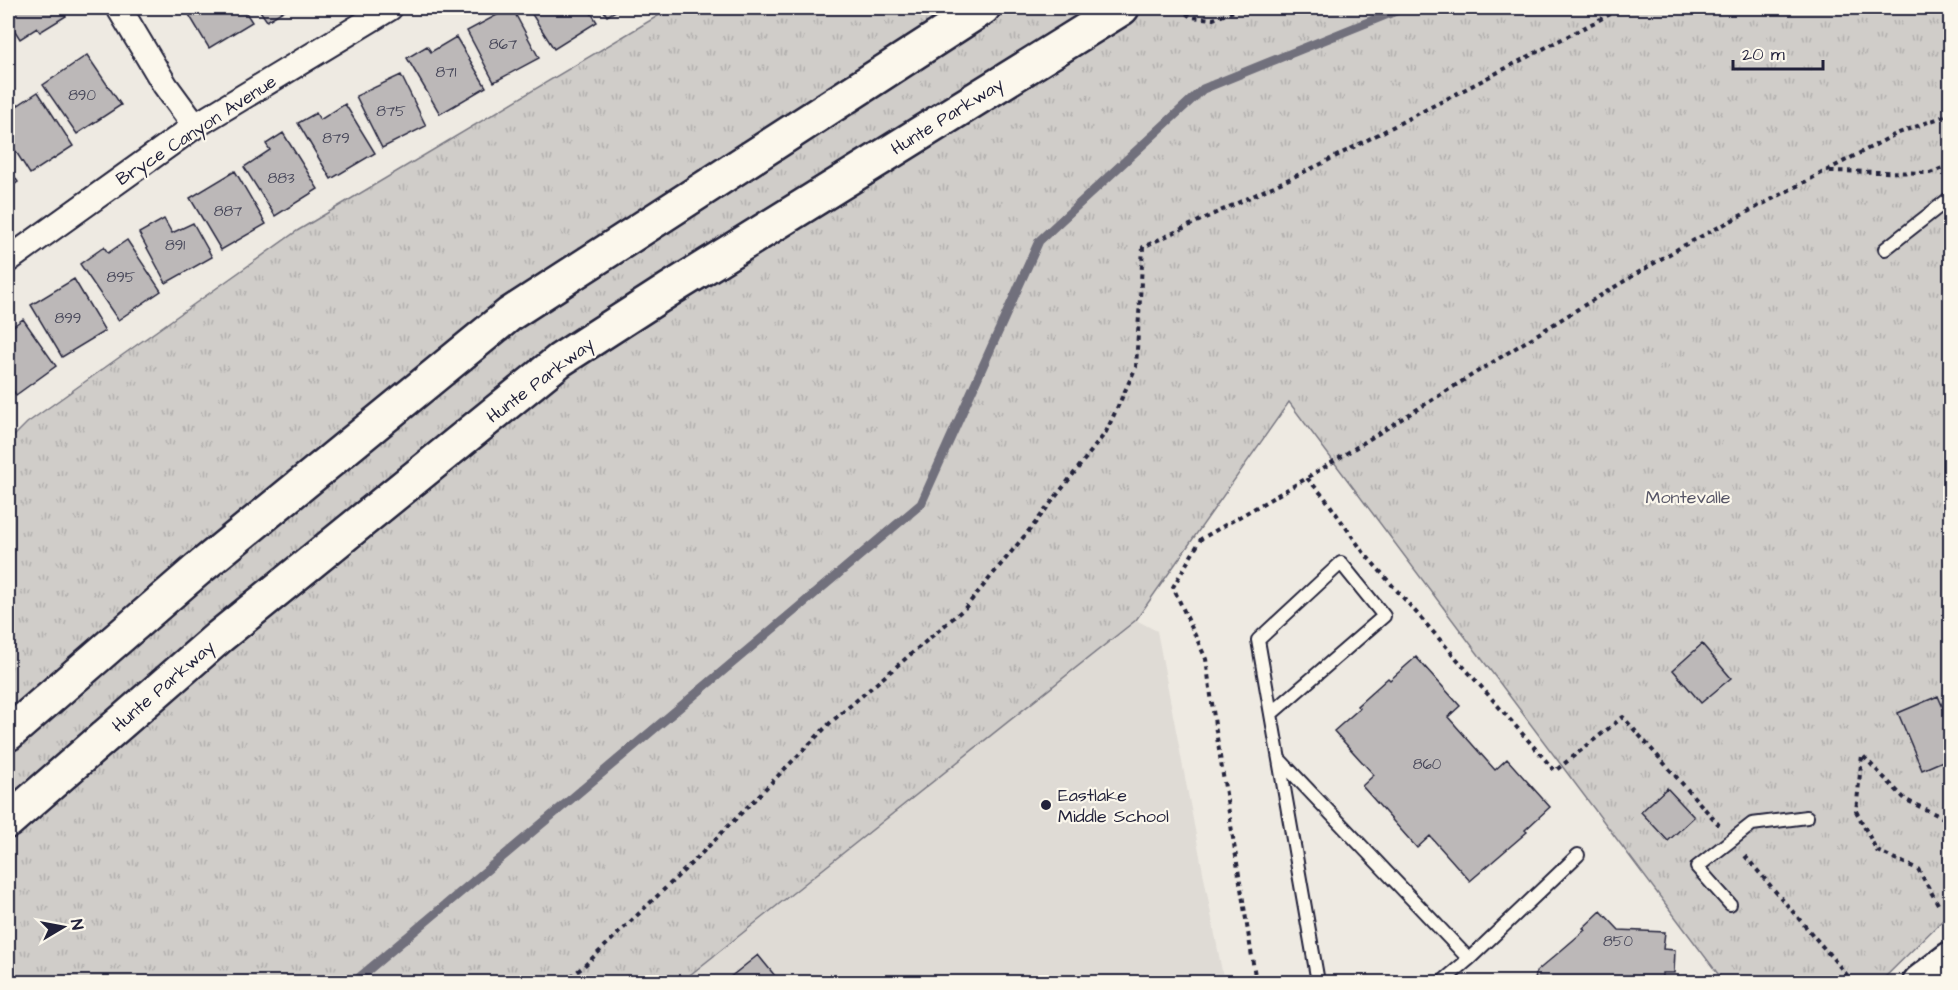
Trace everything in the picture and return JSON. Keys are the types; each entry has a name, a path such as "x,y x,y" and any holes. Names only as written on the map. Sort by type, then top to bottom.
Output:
{"main road":[{"name":"Hunte Parkway","path":"8,821 219,637 560,360 1122,8"},
{"path":"8,734 197,570 510,314 975,10"},
{"path":"1923,982 1950,959"}],"street":[{"path":"119,8 165,85 195,126"},
{"name":"Bryce Canyon Avenue","path":"8,260 195,126 390,8"}],"lane":[{"path":"1885,249 1950,198"},
{"path":"1271,714 1384,616 1341,563 1258,640 1318,982"},
{"path":"1279,758 1469,959"},
{"path":"1730,904 1697,867 1752,824 1807,817"},
{"path":"1442,982 1578,855"}],"path":[{"path":"1179,8 1191,17 1213,19 1243,8"},
{"path":"563,982 582,968 699,856 830,723 965,608 1036,522 1107,432 1136,367 1143,247 1319,165 1622,8"},
{"path":"1256,982 1206,659 1173,587 1200,539 1307,478 1681,247 1896,134 1950,114"},
{"path":"1827,171 1930,173 1950,165"},
{"path":"1307,478 1326,498 1364,553 1555,771 1623,717 1853,982"},
{"path":"1938,904 1918,869 1877,851 1856,811 1862,755 1906,800 1950,820"}],"shaded area":[{"name":"Eastlake Middle School","path":"1136,620 1157,631 1224,982 681,982"}],"green space":[{"name":"Montevalle","path":"671,8 1950,8 1950,913 1880,982 1724,982 1289,402 1136,620 681,982 8,982 8,442 27,423 297,231"}],"building":[{"path":"8,8 60,8 66,16 40,32 37,28 20,39 8,20"},
{"path":"185,8 243,8 252,22 209,48"},
{"path":"258,8 288,8 267,21"},
{"path":"510,8 539,58 494,82 467,31"},
{"path":"528,8 588,8 597,22 554,49"},
{"path":"602,8 621,8 607,16"},
{"path":"456,37 486,87 440,114 407,58 427,46 431,52"},
{"path":"87,55 121,105 77,134 43,85"},
{"path":"401,75 426,126 382,148 356,96"},
{"path":"38,92 73,146 30,174 8,139 8,112"},
{"path":"345,104 375,153 331,179 298,123 316,113 320,120"},
{"path":"283,133 318,189 275,216 244,167 270,150 266,144"},
{"path":"8,166 18,182 8,189"},
{"path":"235,171 266,224 221,250 190,198"},
{"path":"164,219 172,233 193,223 212,257 166,283 139,233"},
{"path":"127,240 161,291 118,320 80,264 104,247 108,253"},
{"path":"74,279 105,331 62,357 31,305"},
{"path":"23,319 56,366 16,395 8,383 8,330"},
{"path":"1702,644 1731,678 1701,703 1673,670"},
{"path":"1416,657 1460,706 1448,717 1495,770 1507,759 1550,807 1525,830 1527,832 1470,881 1430,836 1417,848 1362,786 1374,775 1334,731 1388,678 1390,680"},
{"path":"1938,696 1950,724 1950,758 1922,770 1898,713"},
{"path":"1667,788 1694,817 1668,841 1641,812"},
{"path":"1601,911 1619,930 1665,932 1663,949 1675,950 1674,973 1662,973 1662,982 1535,982 1536,972 1585,930 1583,928"},
{"path":"758,955 780,982 724,982"},
{"path":"1678,978 1700,980 1700,982 1677,982"}],"waterway":[{"path":"354,982 921,504 1039,241 1203,89 1403,8"}],"place":[{"name":"Eastlake Middle School","path":"1046,805"}]}
